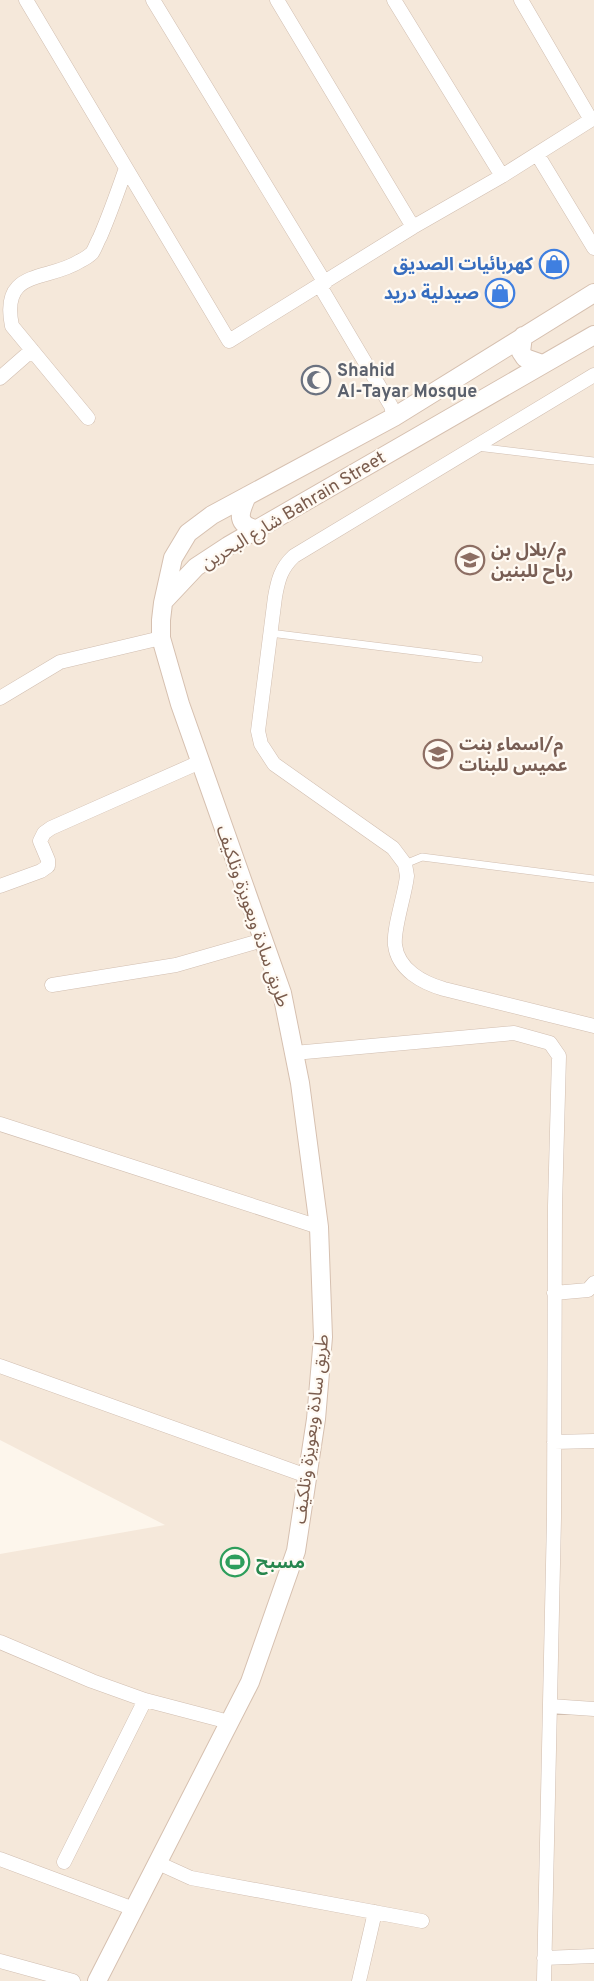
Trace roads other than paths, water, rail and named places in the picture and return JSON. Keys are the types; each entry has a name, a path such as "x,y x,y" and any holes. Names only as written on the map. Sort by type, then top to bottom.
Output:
{"main road":[{"name":"شارع البحرين Bahrain Street","path":"163,603 173,558 188,533 212,515 394,417 594,293"},
{"name":"شارع البحرين Bahrain Street","path":"163,603 196,567 228,546 594,335"},
{"path":"523,336 521,352 525,358 542,364"},
{"path":"247,496 240,513 241,520 245,525 259,530"},
{"name":"طريق سادة وبعويزة وتلكيف","path":"97,1981 250,1682 296,1551 316,1419 323,1337 319,1227 300,1083 282,993 180,704 161,638 163,603"}],"street":[{"path":"26,0 228,341 593,119 521,0"},
{"path":"153,0 322,284 391,406 394,417"},
{"path":"278,0 413,227"},
{"path":"394,0 502,176"},
{"path":"537,154 594,248"},
{"path":"88,418 12,326 9,310 10,297 17,287 32,277 71,267 92,254 126,168"},
{"path":"0,378 32,350"},
{"path":"594,375 294,556 286,563 278,581 258,731 266,755 274,764 384,840 400,856 405,864 406,885 395,946 406,967 415,977 444,989 594,1026"},
{"path":"0,698 60,662 161,638"},
{"path":"0,886 41,871 48,866 48,860 40,841 44,833 51,828 200,762"},
{"path":"52,985 176,965 262,940"},
{"path":"294,1053 514,1033 550,1043 559,1056 544,1981"},
{"path":"0,1124 319,1227"},
{"path":"554,1293 588,1290 594,1283"},
{"path":"0,1366 307,1476"},
{"path":"554,1442 594,1441"},
{"path":"0,1642 92,1681 145,1700 229,1722"},
{"path":"64,1862 145,1700"},
{"path":"550,1706 594,1709"},
{"path":"0,1859 134,1909"},
{"path":"158,1863 191,1878 422,1921"},
{"path":"359,1981 375,1912"},
{"path":"544,1958 594,1956"},
{"path":"0,1961 73,1981"}],"lane":[{"path":"475,447 594,461"},
{"path":"270,633 479,659"},
{"path":"405,864 422,857 594,879"}],"place":[{"name":"كهربائيات الصديق","path":"554,264"},
{"name":"صيدلية دريد","path":"500,293"},
{"name":"Shahid Al-Tayar Mosque","path":"316,380"},
{"name":"م/بلال بن رباح للبنين","path":"470,560"},
{"name":"م/اسماء بنت عميس للبنات","path":"438,754"},
{"name":"مسبح","path":"235,1562"}]}
